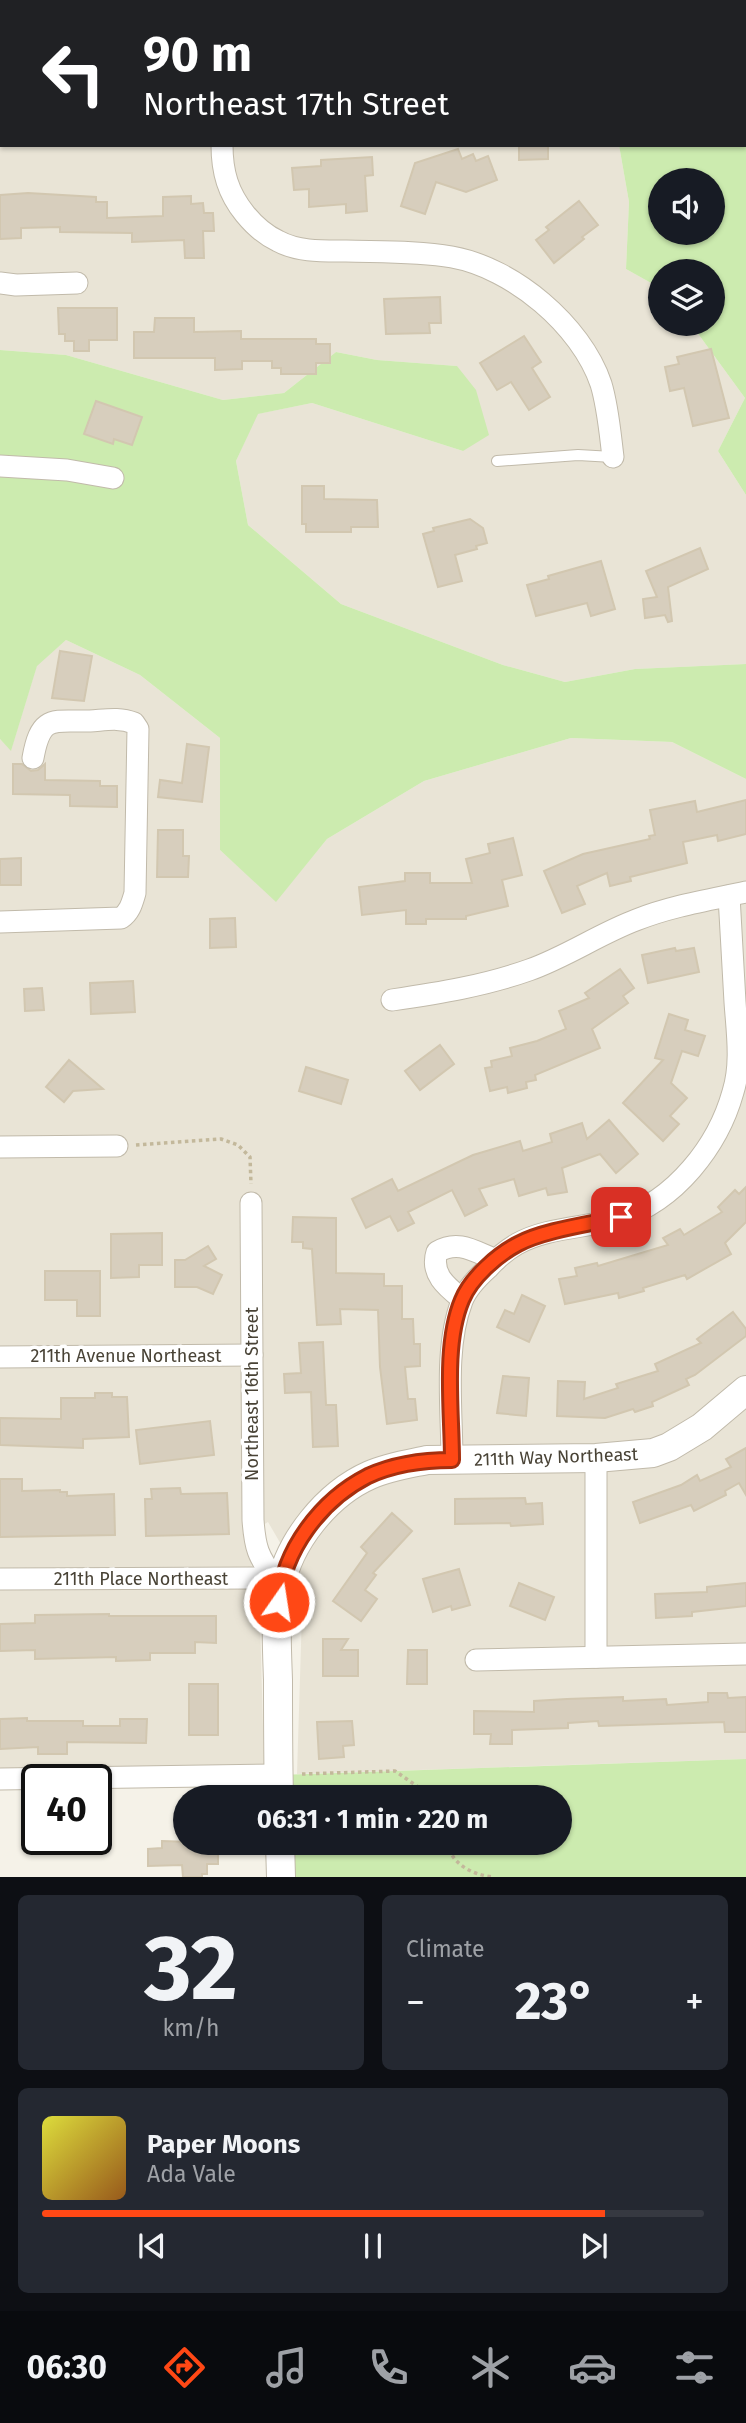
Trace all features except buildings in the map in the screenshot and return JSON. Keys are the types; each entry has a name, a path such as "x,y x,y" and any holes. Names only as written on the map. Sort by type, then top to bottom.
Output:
{"street":[{"path":"222,147 222,168 228,188 256,226 278,242 298,248 455,258 482,266 508,279 540,301 569,327 587,352 601,384 613,457"},
{"path":"0,283 77,284"},
{"path":"0,466 66,470 114,478"},
{"path":"0,922 121,918 127,914 135,893 138,729 134,723 108,718 55,721 43,730 36,740 33,758"},
{"path":"392,1000 489,983 563,956 638,919 738,894 742,1061 734,1091 737,1110 721,1125 696,1163 671,1190 643,1208 621,1217 543,1235 518,1244 477,1277 462,1299 454,1329 451,1357 452,1460"},
{"path":"0,1147 117,1146"},
{"name":"Northeast 16th Street","path":"251,1203 255,1546 258,1556 279,1581"},
{"path":"462,1299 435,1270 437,1252 458,1245 496,1260"},
{"name":"211th Avenue Northeast","path":"0,1357 252,1355"},
{"name":"211th Way Northeast","path":"279,1581 302,1536 340,1494 369,1476 400,1465 427,1460 638,1455 669,1447 702,1427 746,1390"},
{"path":"596,1458 596,1657"},
{"name":"211th Place Northeast","path":"0,1579 279,1581"},
{"path":"279,1581 279,1785"},
{"path":"476,1660 746,1654"},
{"path":"0,1779 239,1785"},
{"path":"280,1855 281,1877"}],"lane":[{"path":"497,461 578,454 613,457"}],"path":[{"path":"117,1146 221,1139 238,1145 250,1157 251,1203"},
{"path":"287,1785 394,1771 415,1785"},
{"path":"453,1855 457,1863 467,1870 492,1877"}],"shaded area":[{"path":"0,147 619,147 629,202 626,269 648,281 648,336 700,336 745,398 718,451 746,495 746,664 635,669 565,682 503,665 341,604 248,525 236,461 257,414 312,403 463,451 457,366 377,360 336,352 284,393 223,400 66,355 0,350"},
{"path":"66,640 140,675 220,738 220,850 276,901 327,839 424,781 571,738 672,742 746,779 746,1759 297,1774 303,1582 268,1522 247,1535 260,1620 264,1764 112,1767 112,1764 21,1764 21,1769 0,1769 0,739 11,750 37,665"}],"green space":[{"path":"619,147 746,147 746,495 718,451 745,398 700,336 725,336 725,259 648,259 648,281 626,269 629,202"},
{"path":"0,350 66,355 223,400 284,393 336,352 377,360 457,366 476,390 489,435 463,451 312,403 258,414 236,461 248,525 341,604 503,665 565,682 635,669 746,664 746,779 672,742 571,738 424,781 327,839 276,902 220,850 220,738 140,675 66,640 37,666 11,751 0,739"},
{"path":"746,1759 746,1877 281,1877 280,1855 572,1855 572,1785 279,1785 279,1775"}],"route":[{"path":"279,1602 280,1587 290,1558 302,1536 340,1494 369,1476 400,1465 427,1460 452,1460 451,1357 454,1329 462,1299 477,1277 518,1244 543,1235 621,1217"}]}
